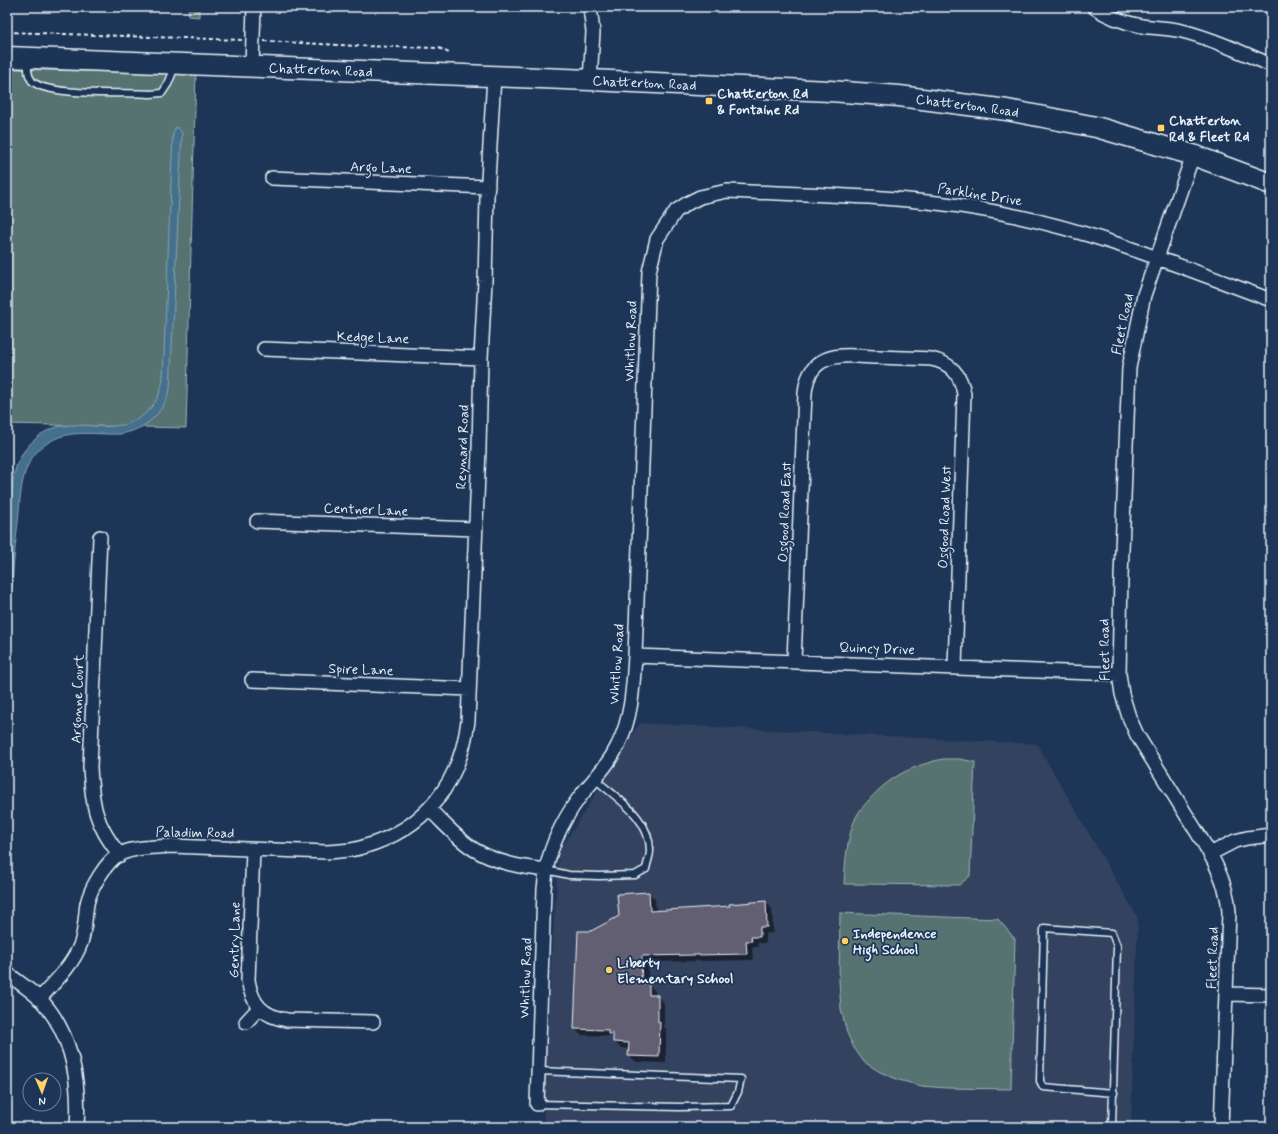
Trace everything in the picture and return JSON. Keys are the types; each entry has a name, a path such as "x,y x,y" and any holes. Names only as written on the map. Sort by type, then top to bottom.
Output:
{"main road":[{"name":"Chatterton Road","path":"7,57 590,80 830,91 899,96 1007,110 1096,127 1193,155 1271,184"}],"street":[{"path":"252,66 254,7"},
{"path":"590,7 593,32 590,80"},
{"path":"1094,7 1103,13 1128,23 1181,31 1271,65"},
{"name":"Reynard Road","path":"429,809 446,786 459,762 466,739 468,721 479,449 481,358 494,76"},
{"name":"Fleet Road","path":"1193,155 1144,295 1129,368 1119,674 1122,694 1129,717 1137,735 1210,854 1222,878 1228,898 1229,912 1221,1127"},
{"name":"Argo Lane","path":"272,178 488,187"},
{"name":"Parkline Drive","path":"676,211 700,197 727,191 895,198 964,206 1042,222 1101,239 1271,300"},
{"name":"Whitlow Road","path":"537,1104 544,889 546,870 556,838 577,802 612,758 624,732 631,702 635,656 649,272 656,239 676,211"},
{"name":"Kedge Lane","path":"264,349 481,358"},
{"name":"Osgood Road West","path":"816,366 822,361 836,357 931,359 944,363 960,378 963,385 965,402 955,667"},
{"name":"Osgood Road East","path":"794,662 805,393 808,379 816,366"},
{"name":"Centner Lane","path":"257,521 475,529"},
{"name":"Argonne Court","path":"100,537 90,767 91,788 94,807 101,828 120,855"},
{"name":"Quincy Drive","path":"635,656 1119,674"},
{"name":"Spire Lane","path":"252,680 469,689"},
{"path":"429,809 475,850 513,865 546,870"},
{"name":"Paladim Road","path":"39,999 70,965 83,935 91,892 99,877 109,864 120,855 135,850 171,846 327,852 362,848 382,841 411,825 429,809"},
{"path":"1210,854 1234,841 1271,835"},
{"name":"Gentry Lane","path":"253,850 248,980 253,1000 267,1014 287,1020 373,1022"},
{"path":"7,973 39,999 49,1011 70,1051 74,1066 78,1096 77,1127"},
{"path":"1226,994 1271,995"},
{"path":"246,1022 260,1008"}],"lane":[{"path":"28,58 28,75 32,81 40,86 64,91 150,94 162,93 168,84 176,63"},
{"path":"546,870 569,875 599,876 635,875 646,869 650,852 648,836 641,820 595,779"},
{"path":"1112,1127 1114,1093 1117,946 1112,933 1044,928 1040,1081 1043,1087 1114,1093"},
{"path":"537,1104 679,1108 731,1106 738,1092 741,1079 538,1070"}],"path":[{"path":"7,32 247,40"},
{"path":"265,41 379,47 439,48 449,53"}],"shaded area":[{"path":"176,127 182,133 170,389 163,406 145,425 120,434 84,433 59,437 41,448 28,465 23,478 13,569 7,710 7,524 15,470 19,459 25,450 33,441 47,431 64,426 115,426 125,424 142,416 154,403 158,395 163,377 173,133"},
{"name":"Independence High School","path":"640,723 1037,744 1138,918 1131,1127 543,1127 551,965 559,852"}],"green space":[{"path":"189,7 199,7 199,17 188,16"},
{"path":"7,69 196,74 186,428 7,424"},
{"path":"943,759 960,759 975,762 970,876 959,885 844,884 850,833 856,817 862,808 885,784 893,778 921,765"},
{"path":"840,913 998,919 1015,939 1011,1089 921,1086 899,1080 880,1072 864,1062 854,1048 847,1033 841,1009 839,981"}],"building":[{"name":"Liberty Elementary School","path":"649,892 650,911 730,906 729,904 766,901 767,927 760,927 760,937 751,937 752,941 746,941 747,954 642,956 641,983 649,983 649,995 658,995 658,1022 660,1022 659,1057 628,1056 629,1043 613,1042 613,1034 608,1034 608,1030 574,1029 578,931 591,931 619,916 617,894"}],"place":[{"name":"Chatterton Rd & Fontaine Rd","path":"709,101"},
{"name":"Chatterton Rd & Fleet Rd","path":"1161,128"},
{"name":"Independence High School","path":"845,941"},
{"name":"Liberty Elementary School","path":"609,970"}]}
